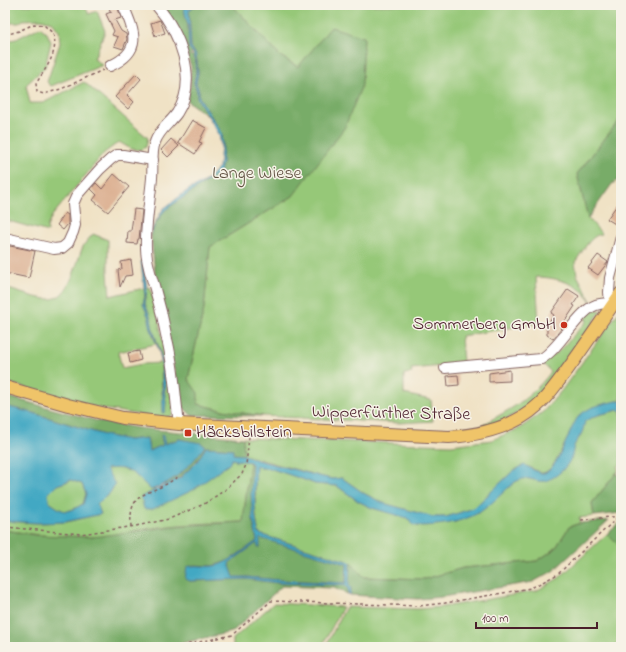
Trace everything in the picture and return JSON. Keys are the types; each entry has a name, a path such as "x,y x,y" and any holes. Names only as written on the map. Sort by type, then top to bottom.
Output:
{"main road":[{"name":"Wipperfürther Straße","path":"5,387 68,405 123,418 178,424 449,437 472,436 489,431 521,417 537,406 564,374 621,293"}],"street":[{"path":"110,66 121,61 129,54 134,38 123,5"},
{"path":"156,5 166,16 174,30 185,61 187,77 184,99 176,114 158,135 154,144 146,248 148,268 168,341 178,424"},
{"path":"5,238 54,249 62,248 68,243 75,226 72,204 77,195 100,169 117,156 123,155 153,160"},
{"path":"445,368 541,359 549,355 579,318 591,308 600,304 612,305 609,292 610,278 621,236"}],"path":[{"path":"5,35 19,31 34,24 44,25 53,34 55,46 50,62 36,84 37,92 44,94 61,89 110,66"},
{"path":"5,527 81,534 131,527 169,519 204,504 225,490 242,474 246,464 250,428"},
{"path":"131,527 130,513 139,496 165,485 180,476"},
{"path":"581,520 621,517"},
{"path":"176,647 232,635 271,601 419,606 531,588 558,574 616,519 621,517"}],"green space":[{"path":"5,5 84,5 89,14 97,11 105,31 94,59 103,65 51,86 47,82 60,43 59,31 52,22 41,19 23,20 19,23 5,23"},
{"path":"159,5 183,5 188,26 189,48 193,53 190,54 190,56 193,55 196,62 194,83 197,91 197,98 208,116 187,101 190,87 191,66 178,31"},
{"name":"Lange Wiese","path":"195,5 232,5 280,56 298,67 331,27 364,37 362,85 345,127 293,196 210,247 204,309 188,379 198,393 198,404 222,410 263,416 191,415 181,405 155,273 151,235 155,224 165,210 220,172 222,163 222,133 199,97 199,91 196,83 198,73 197,62 196,55 191,47 189,11"},
{"path":"232,5 621,5 621,118 577,174 588,218 602,234 590,241 575,262 577,275 592,303 583,292 566,282 536,277 539,323 461,336 463,364 411,369 412,373 404,374 404,394 431,400 433,421 400,423 263,416 222,410 198,404 188,379 204,309 210,247 293,196 331,28 298,67 280,56"},
{"path":"40,27 47,33 51,42 45,67 26,85 30,103 43,103 84,82 148,138 146,147 141,150 131,149 119,142 104,153 52,216 47,227 48,232 5,220 5,41 16,39"},
{"path":"621,118 621,178 612,184 588,218 577,174"},
{"path":"93,234 108,240 110,296 144,288 145,297 143,304 149,318 156,344 118,352 122,368 142,364 161,363 162,394 164,402 163,413 165,410 166,387 164,363 166,363 173,414 166,419 98,408 5,382 5,288 40,298 50,299 57,297 63,293 67,287 75,271 83,247"},
{"path":"150,287 156,307 166,356 165,358 162,358 151,318 145,304 147,288"},
{"path":"595,309 601,311 565,366 537,398 520,411 501,421 479,428 516,405 537,388 551,372 542,363 557,353 587,321 584,316"},
{"path":"618,313 621,315 621,401 616,401 579,416 558,457 552,467 546,472 539,472 529,467 513,471 474,508 446,517 433,517 383,503 365,494 342,478 333,479 323,477 244,455 243,438 451,445 492,440 520,428 543,412 562,390"},
{"path":"5,396 98,421 138,428 243,438 244,455 232,454 233,449 206,447 188,470 165,486 164,484 182,472 192,462 204,445 179,439 165,444 163,435 161,436 163,445 149,451 147,438 129,440 104,435 5,406"},
{"path":"618,410 621,411 621,465 618,466 618,471 592,503 594,516 579,518 580,523 569,527 555,549 537,561 463,568 425,579 364,577 350,562 259,534 255,508 255,465 261,468 269,468 315,484 337,486 358,501 372,508 407,518 413,525 417,526 456,522 521,478 540,481 551,478 565,468 571,457 574,444 580,437 585,421 598,415"},
{"path":"232,459 250,462 243,522 169,526 94,537 49,536 5,530 5,521 38,523 65,522 101,514 97,504 110,493 106,469 115,468 132,472 151,490 155,490 141,498"},
{"path":"250,462 252,464 253,512 257,541 228,561 213,566 193,565 185,579 190,581 246,579 279,583 345,585 348,589 348,594 333,588 282,586 232,632 164,647 5,647 5,530 35,535 93,537 173,526 243,522"},
{"path":"618,471 617,475 621,475 621,513 594,516 592,503"},
{"path":"71,480 82,484 86,494 83,504 69,511 65,511 49,502 48,494 57,485"},
{"path":"609,520 553,571 533,582 442,597 418,599 350,595 351,588 348,586 350,562 364,577 425,579 463,568 537,561 555,549 569,527 580,523"},
{"path":"621,522 621,548 607,534"},
{"path":"607,534 621,548 621,644 608,647 325,647 346,607 418,609 443,607 536,591 559,578"},
{"path":"259,537 347,564 346,583 247,577 234,578 228,563 257,543"},
{"path":"274,603 343,607 322,647 233,647 233,639"}],"water":[{"path":"183,5 186,5 188,9 195,5 189,11 191,47 196,55 197,62 198,73 196,83 199,91 199,97 222,133 222,163 220,172 165,210 155,224 151,235 151,231 163,209 188,190 205,181 219,167 221,146 219,134 197,98 197,91 194,83 196,62 193,53 189,48 188,26"},
{"path":"141,261 143,261 147,288 145,304 151,318 164,365 166,387 164,390 166,402 165,413 163,413 162,366 159,351 143,304 145,296"},
{"path":"621,401 621,411 618,410 598,415 585,421 582,433 574,445 570,460 565,468 557,475 545,481 524,479 515,482 489,506 480,512 465,519 449,523 425,526 413,525 407,518 372,508 358,501 337,486 315,484 269,468 261,468 256,465 255,508 259,534 350,562 350,595 348,594 348,589 345,585 279,583 246,579 190,581 185,579 187,567 219,565 236,556 257,541 253,520 251,494 252,464 250,462 238,460 235,462 236,460 232,459 229,464 193,490 153,509 144,509 141,497 180,478 196,463 206,447 233,449 233,454 244,455 257,460 323,477 333,479 342,478 365,494 383,503 433,517 446,517 474,508 513,471 524,465 542,473 549,470 555,464 579,416 587,410 602,404","holes":["260,538 347,564 346,583 234,577 229,563 257,543 258,547 260,547"]},
{"path":"5,406 104,435 129,440 147,438 149,451 163,445 161,435 163,435 165,444 179,439 201,443 205,446 188,467 175,478 151,490 132,472 114,468 106,469 115,484 110,493 97,504 101,514 65,522 38,523 5,521","holes":["71,480 82,484 86,494 83,504 69,511 65,511 49,502 48,494 57,485"]}],"building":[{"path":"108,5 117,5 121,18 115,20 121,31 126,34 127,39 123,49 114,46 118,37 112,35 114,31 106,14 111,12"},
{"path":"160,20 165,33 155,36 151,23"},
{"path":"136,74 141,79 127,95 134,102 128,109 115,97"},
{"path":"192,120 206,128 199,142 202,143 195,154 178,143"},
{"path":"171,139 179,146 168,157 161,150"},
{"path":"114,174 129,187 108,212 93,200 97,195 91,189 96,183 102,189"},
{"path":"617,205 621,208 621,220 617,225 607,219"},
{"path":"134,209 142,210 139,239 137,244 127,243 128,231 131,231"},
{"path":"65,213 68,215 68,224 63,230 57,225"},
{"path":"5,245 35,251 29,278 5,273"},
{"path":"598,255 608,262 598,275 588,268"},
{"path":"131,260 133,275 125,276 120,287 118,270 122,269 121,262"},
{"path":"568,289 579,296 573,305 575,306 561,327 562,328 553,339 547,335 547,326 554,315 551,313"},
{"path":"139,351 141,360 130,363 128,353"},
{"path":"510,370 510,381 489,382 489,373"},
{"path":"458,375 459,385 448,386 447,376"}],"place":[{"name":"Sommerberg GmbH","path":"564,325"},
{"name":"Häcksbilstein","path":"188,433"}]}
